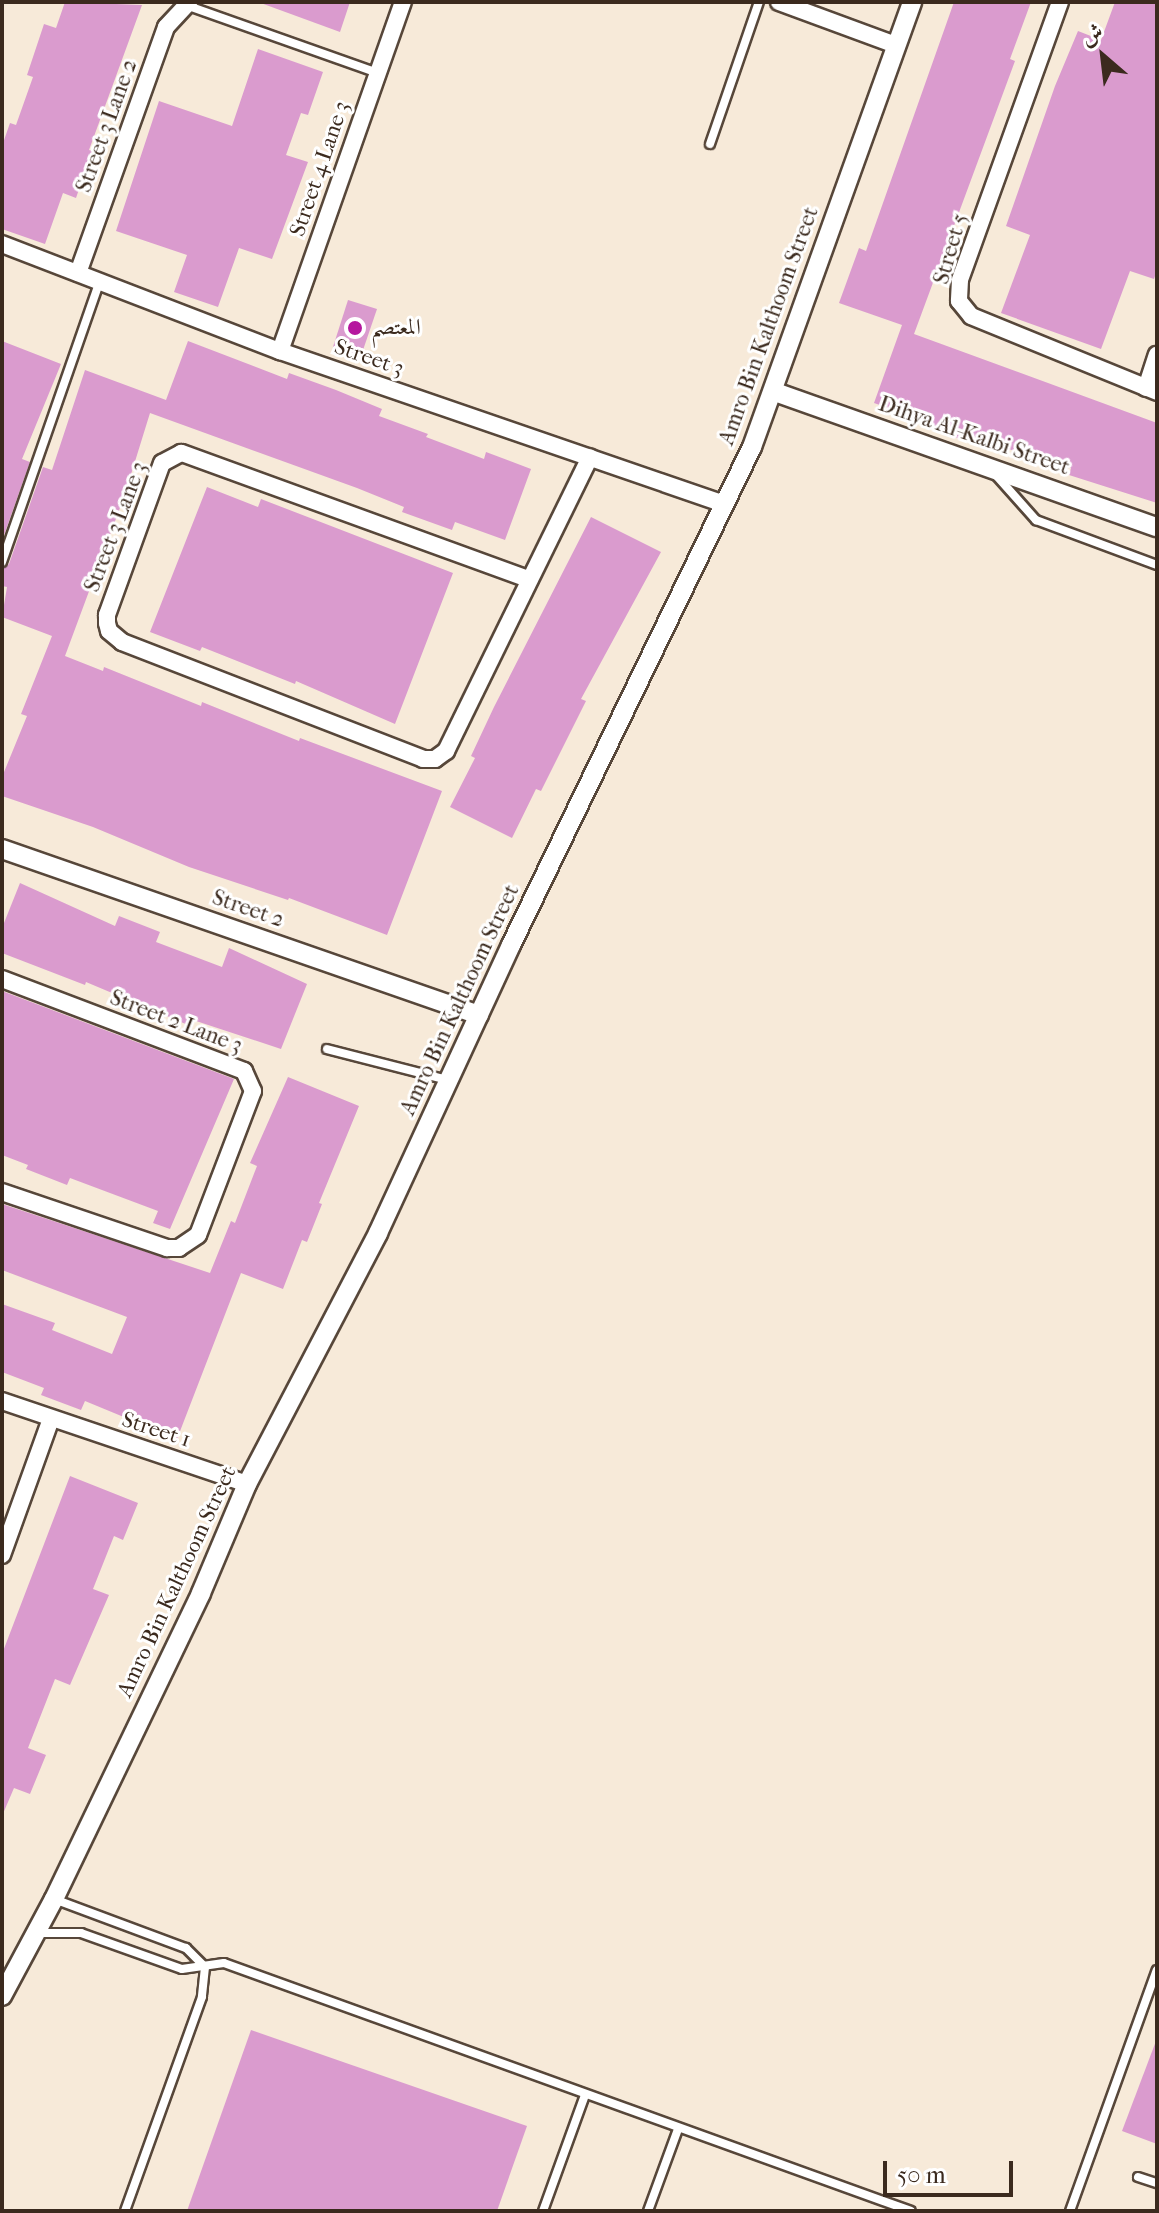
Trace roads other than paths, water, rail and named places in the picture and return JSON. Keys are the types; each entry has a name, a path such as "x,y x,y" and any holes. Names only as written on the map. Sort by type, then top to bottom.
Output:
{"street":[{"name":"Street 4 Lane 3","path":"280,351 403,2"},
{"path":"779,2 896,45"},
{"name":"Amro Bin Kalthoom Street","path":"2,1996 54,1899 201,1593 247,1484 378,1233 448,1080 725,504 775,392 912,2"},
{"name":"Street 5","path":"1060,2 960,280 959,301 971,316 1151,390"},
{"name":"Street 3 Lane 2","path":"78,273 166,27 187,3"},
{"name":"Street 3","path":"2,244 280,351 725,504"},
{"path":"1151,390 1157,355"},
{"name":"Dihya Al-Kalbi Street","path":"775,392 1157,527"},
{"name":"Street 3 Lane 3","path":"528,579 181,453 162,463 107,623 109,631 122,642 429,760 446,751 590,457"},
{"name":"Street 2","path":"2,849 479,1015"},
{"name":"Street 2 Lane 3","path":"2,979 244,1071 253,1091 198,1235 179,1248 167,1248 2,1192"},
{"name":"Street 1","path":"2,1401 247,1484"},
{"path":"2,1555 51,1419"}],"lane":[{"path":"710,144 759,2"},
{"path":"187,3 378,73"},
{"path":"2,562 101,281"},
{"path":"989,467 1036,520 1157,565"},
{"path":"327,1049 448,1080"},
{"path":"54,1899 186,1948 205,1967"},
{"path":"36,1933 81,1933 176,1968 224,1963 911,2211"},
{"path":"125,2211 202,1997 205,1967"},
{"path":"1070,2211 1157,1970"},
{"path":"543,2211 585,2095"},
{"path":"648,2211 678,2129"},
{"path":"1138,2177 1157,2183"}],"place":[{"name":"المعتصم","path":"355,328"}]}
